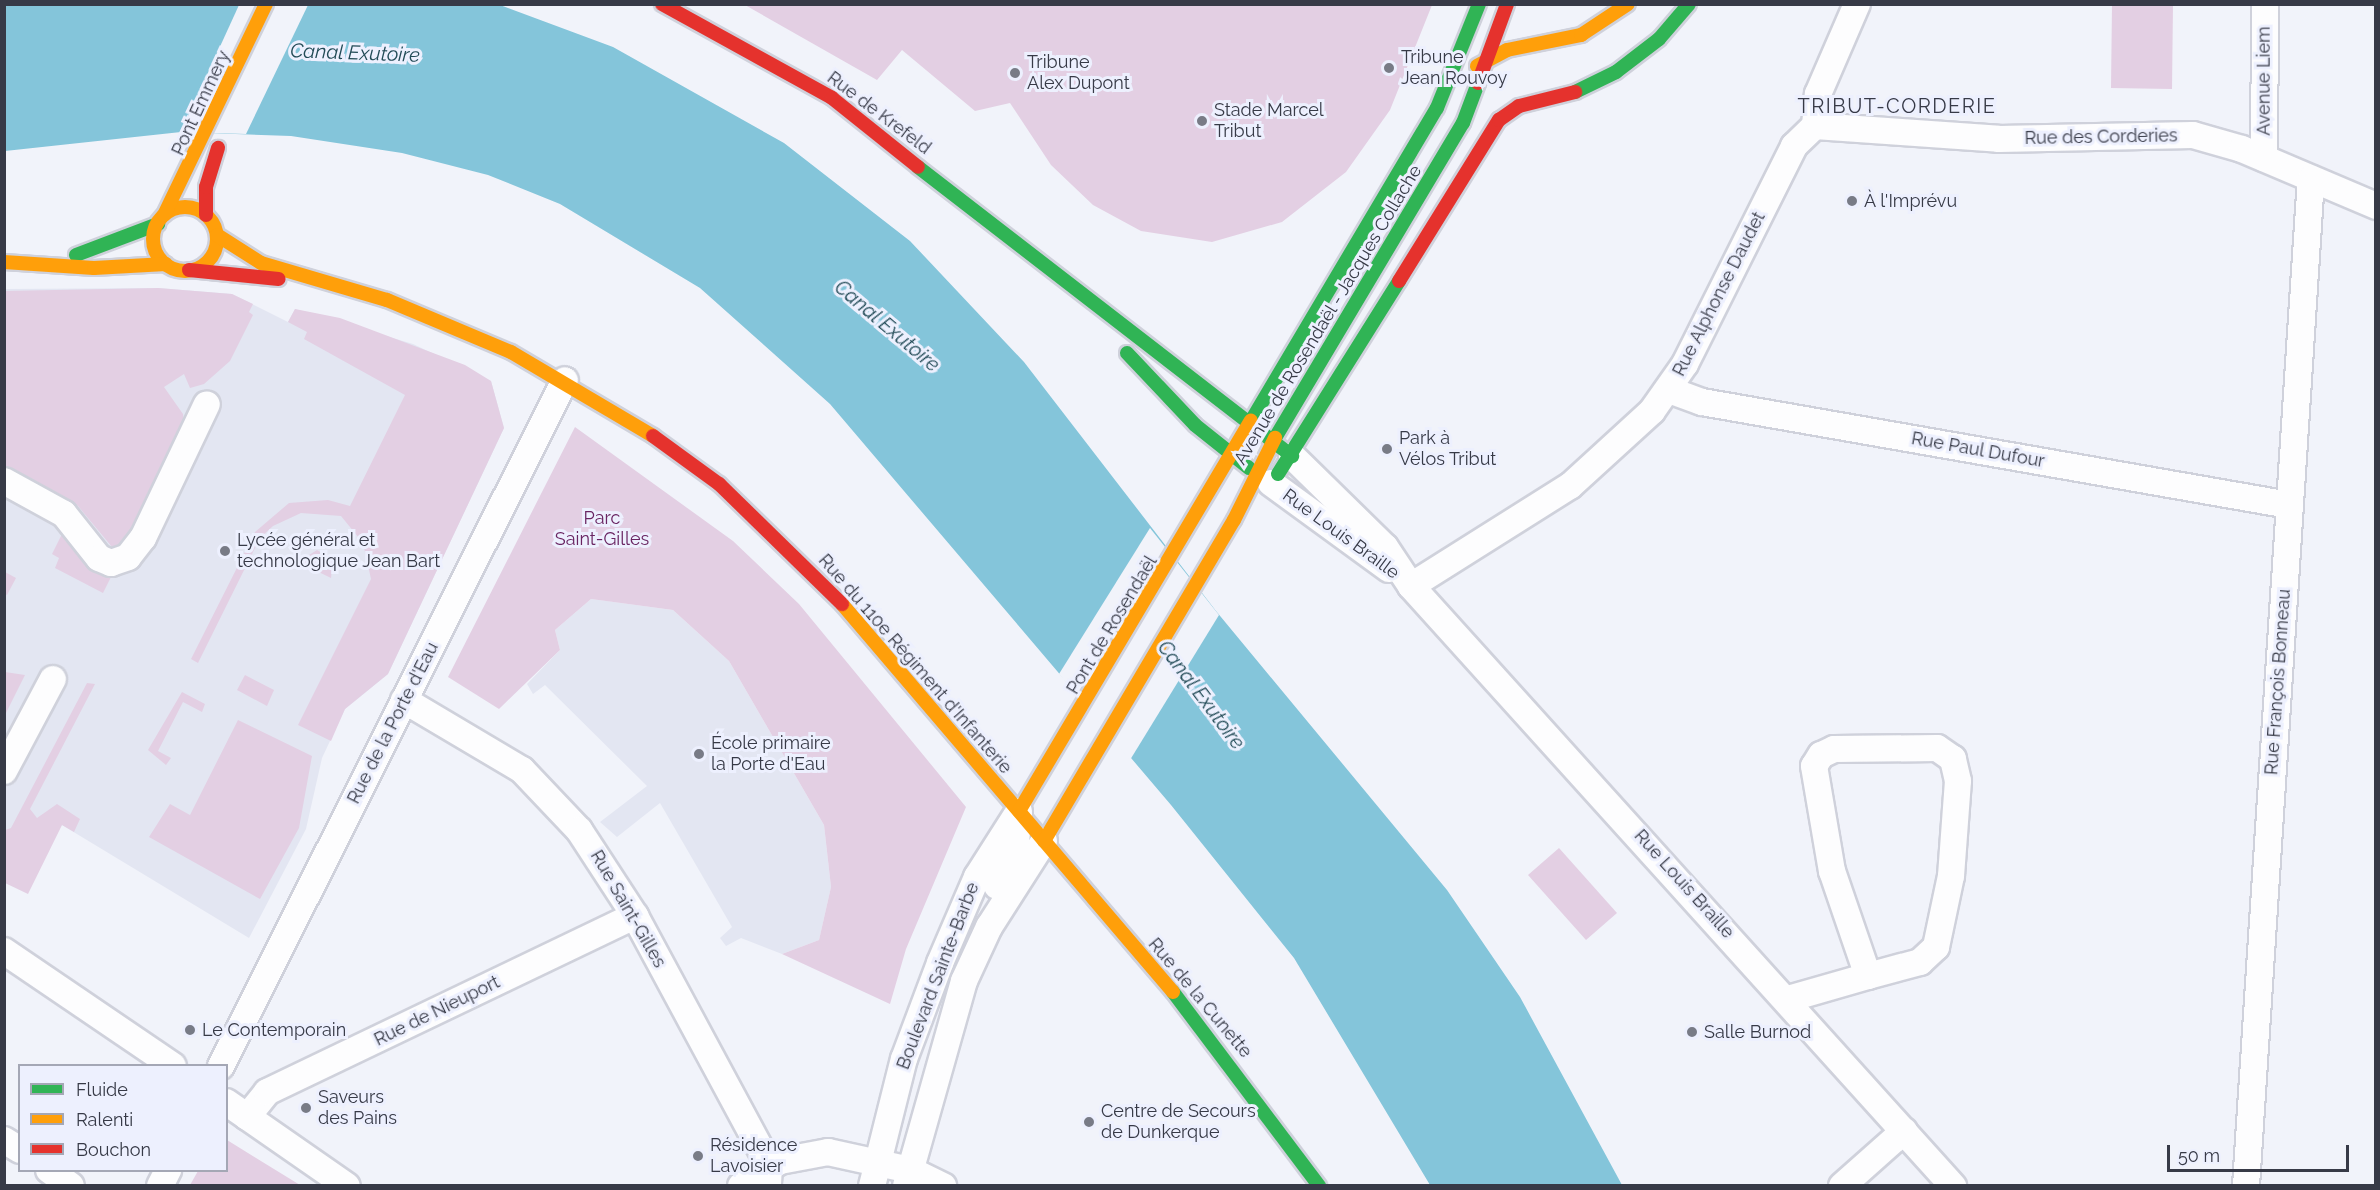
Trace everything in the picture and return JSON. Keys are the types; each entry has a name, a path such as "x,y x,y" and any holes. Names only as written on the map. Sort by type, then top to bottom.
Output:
{"main road":[{"name":"Pont Emmery","path":"161,220 192,165 266,4"},
{"path":"274,26 284,4"},
{"name":"Rue de Krefeld","path":"662,4 832,98 1056,278 1292,456"},
{"path":"1480,4 1482,32 1491,56 1501,72"},
{"name":"Avenue de Rosendaël - Jacques Collache","path":"1199,513 1249,424 1437,108 1480,4"},
{"name":"Avenue de Rosendaël - Jacques Collache","path":"1234,520 1263,478 1272,441 1463,123 1491,56 1507,4"},
{"path":"1512,4 1522,24 1566,40"},
{"path":"1437,108 1457,82 1491,56 1566,40 1628,4"},
{"name":"Avenue de Rosendaël - Jacques Collache","path":"1234,520 1263,478 1292,456 1486,137 1505,114 1535,101 1574,93 1616,72 1659,39 1689,4"},
{"path":"1517,88 1535,101"},
{"name":"Pont Emmery","path":"206,215 210,170 225,134"},
{"path":"4,262 29,261 102,249 185,207 206,215 217,235 209,260 189,270 166,264 94,268 29,261"},
{"path":"161,220 155,247 166,264"},
{"name":"Rue du 110e Régiment d'Infanterie","path":"217,235 261,263 420,313 565,380 657,438 743,506 847,608 1044,841"},
{"name":"Rue du 110e Régiment d'Infanterie","path":"189,270 314,279"},
{"name":"Rue de Krefeld","path":"1056,278 1185,416 1263,478"},
{"name":"Pont de Rosendaël","path":"1055,755 1199,513"},
{"name":"Boulevard Sainte-Barbe","path":"1044,841 1234,520"},
{"name":"Boulevard Sainte-Barbe","path":"1019,811 1055,755"},
{"name":"Rue de la Cunette","path":"1044,841 1217,1044 1319,1185"}],"street":[{"path":"1815,126 1818,94 1857,4"},
{"name":"Avenue Liem","path":"2264,159 2265,4"},
{"name":"Rue des Corderies","path":"1815,126 1999,139 2193,135 2264,159 2376,206"},
{"name":"Rue Alphonse Daudet","path":"1411,586 1570,486 1628,437 1669,390 1794,146 1815,126"},
{"name":"Rue François Bonneau","path":"2246,1185 2311,179"},
{"name":"Rue de la Porte d'Eau","path":"222,1064 565,380"},
{"name":"Rue Paul Dufour","path":"1669,390 1702,402 2289,505"},
{"path":"4,481 64,514 99,558 111,563 128,557 143,538 207,404"},
{"name":"Rue Louis Braille","path":"1292,456 1385,547 1411,586 1781,992 1953,1185"},
{"name":"Rue Louis Braille","path":"1263,478 1411,586"},
{"path":"4,771 53,679"},
{"name":"Rue Saint-Gilles","path":"404,700 508,760 540,786 594,849 635,916 768,1175"},
{"path":"1781,992 1865,968 1920,962 1939,939 1953,858 1958,781 1953,759 1942,749 1834,749 1821,755 1814,766 1832,871 1865,968"},
{"name":"Boulevard Sainte-Barbe","path":"908,1178 928,1096 952,971 1013,858 1019,811"},
{"name":"Boulevard Sainte-Barbe","path":"872,1185 904,1059 951,935 977,877 1019,811"},
{"name":"Boulevard Sainte-Barbe","path":"928,1096 980,944 1044,841"},
{"name":"Rue de Nieuport","path":"237,1109 267,1092 635,916"},
{"path":"4,951 172,1064"},
{"path":"237,1109 347,1185"},
{"path":"1842,1185 1904,1131"},
{"path":"4,1140 18,1149"},
{"path":"741,1185 828,1152 878,1161 908,1178 943,1185"},
{"path":"52,1172 71,1185"}],"shaded area":[{"name":"Lycée général et technologique Jean Bart","path":"158,288 232,294 288,322 295,309 413,344 491,381 504,428 388,674 345,709 322,758 306,829 249,938 62,825 5,883 5,289"},
{"name":"École primaire la Porte d'Eau","path":"591,599 673,610 729,661 824,825 831,887 819,940 782,954 741,938 726,946 720,938 732,927 660,803 617,837 600,822 647,786 545,685 533,694 527,684 560,650 555,630"}],"green space":[{"name":"Stade Marcel Tribut","path":"1432,4 1390,110 1346,172 1282,222 1212,242 1141,231 1093,205 1051,165 1010,103 975,111 902,50 877,80 745,5"},
{"path":"2112,5 2173,5 2172,89 2111,88"},
{"path":"158,288 232,294 253,304 249,312 253,315 230,361 204,384 190,388 184,374 164,387 183,414 185,432 132,540 120,549 112,547 78,506 5,467 4,291"},
{"path":"295,309 340,318 465,365 491,381 504,428 388,674 345,709 331,741 298,725 371,579 363,543 341,516 301,513 273,526 260,538 198,663 191,659 255,532 289,503 328,500 350,506 405,395 304,339 307,332 288,322"},
{"name":"Parc Saint-Gilles","path":"575,427 733,541 799,604 966,807 906,949 890,1004 782,954 819,940 831,887 824,825 729,661 673,610 591,599 555,630 560,650 499,709 448,677"},
{"path":"63,532 97,571 111,577 103,593 55,568 59,558 52,554"},
{"path":"317,550 333,560 331,578 298,562"},
{"path":"5,572 16,578 7,595 5,594"},
{"path":"4,672 25,675 5,715"},
{"path":"245,675 274,690 267,706 237,690"},
{"path":"87,683 95,684 30,809 37,818 57,804 80,819 74,832 62,825 28,894 5,883 5,830 11,828"},
{"path":"182,692 205,704 202,712 183,702 158,751 171,758 166,765 148,750"},
{"path":"238,720 312,756 299,828 260,899 149,837 170,804 190,815"},
{"path":"1559,848 1617,913 1586,940 1528,875"},
{"path":"228,1141 300,1185 190,1185 197,1172 228,1172"}],"water":[{"name":"Canal Exutoire","path":"5,4 500,5 613,47 784,143 910,241 1024,362 1216,611 1447,890 1520,997 1622,1185 1430,1185 1294,958 1171,805 830,404 700,288 560,204 488,175 402,153 291,136 181,132 5,151"}],"pier":[{"path":"239,5 308,5 246,134 181,132"},
{"path":"1150,528 1219,615 1130,760 1059,674"}],"traffic: fast":[{"path":"1251,421 1437,108 1479,4"},
{"path":"1575,92 1616,72 1659,39 1689,4"},
{"path":"1275,438 1463,123 1478,83"},
{"path":"918,167 1292,456"},
{"path":"76,255 158,224"},
{"path":"1278,474 1399,281"},
{"path":"1127,353 1195,425 1249,468"},
{"path":"1173,992 1319,1186"}],"traffic: slow":[{"path":"164,215 266,4"},
{"path":"1477,66 1507,50 1581,35 1628,4"},
{"path":"185,207 203,213 211,221 217,239 211,257 203,265 185,271 167,265 159,257 153,239 159,221 167,213 185,207"},
{"path":"217,235 261,263 387,300 511,352 653,436"},
{"path":"4,262 94,268 166,264"},
{"path":"1019,811 1251,421"},
{"path":"1044,841 1234,520 1275,438"},
{"path":"842,604 1173,992"}],"traffic: jam":[{"path":"662,4 832,98 918,167"},
{"path":"1478,83 1507,4"},
{"path":"1399,281 1499,120 1519,106 1575,92"},
{"path":"206,215 206,187 218,148"},
{"path":"189,270 279,279"},
{"path":"653,436 719,484 842,604"}],"place":[{"name":"Tribune Jean Rouvoy","path":"1389,68"},
{"name":"Tribune Alex Dupont","path":"1015,73"},
{"name":"Stade Marcel Tribut","path":"1202,121"},
{"name":"À l'Imprévu","path":"1852,201"},
{"name":"Park à Vélos Tribut","path":"1387,449"},
{"name":"Lycée général et technologique Jean Bart","path":"225,551"},
{"name":"École primaire la Porte d'Eau","path":"699,754"},
{"name":"Le Contemporain","path":"190,1030"},
{"name":"Salle Burnod","path":"1692,1032"},
{"name":"Saveurs des Pains","path":"306,1108"},
{"name":"Centre de Secours de Dunkerque","path":"1089,1122"},
{"name":"Résidence Lavoisier","path":"698,1156"}],"district":[{"name":"TRIBUT-CORDERIE","path":"1897,106"}]}
